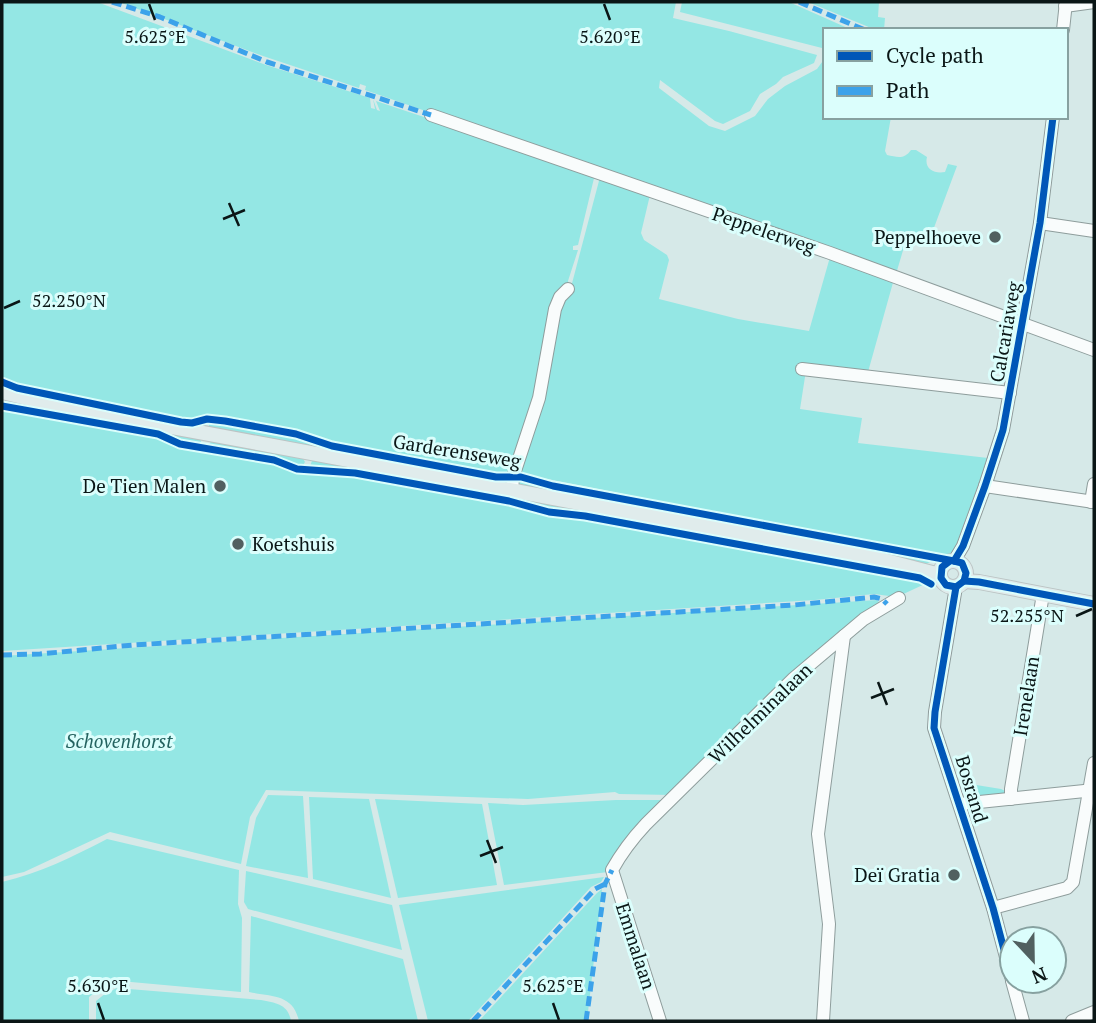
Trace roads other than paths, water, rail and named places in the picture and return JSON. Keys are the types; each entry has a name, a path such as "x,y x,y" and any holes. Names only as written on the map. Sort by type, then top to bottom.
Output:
{"main road":[{"name":"Garderenseweg","path":"2,392 64,407 911,566 940,572 944,583 962,577"},
{"name":"Garderenseweg","path":"2,399 64,407"},
{"path":"962,577 1094,604"}],"street":[{"path":"1063,28 1066,4 1094,2"},
{"name":"Peppelerweg","path":"431,115 830,253 1094,350"},
{"name":"Calcariaweg","path":"962,577 963,546 1001,440 1040,223 1053,119"},
{"path":"1040,223 1094,231"},
{"path":"512,490 513,477 539,398 555,309 560,297 568,289"},
{"name":"Calcariaweg","path":"802,369 1010,393"},
{"path":"985,486 1092,502 1094,484"},
{"name":"Bosrand","path":"962,577 952,604 934,728 998,927"},
{"name":"Irenelaan","path":"1011,799 1043,594"},
{"name":"Wilhelminalaan","path":"612,870 626,845 794,678 864,619 899,598"},
{"path":"823,1021 829,923 818,834 844,636"},
{"path":"993,908 1067,888 1073,883 1092,790 1094,763"},
{"path":"960,804 1092,790"},
{"name":"Emmalaan","path":"612,870 660,1021"},
{"name":"Bosrand","path":"1016,995 1023,1021"},
{"path":"1072,1021 1094,1012"}],"place":[{"name":"Peppelhoeve","path":"995,237"},
{"name":"De Tien Malen","path":"220,486"},
{"name":"Koetshuis","path":"238,544"},
{"name":"Deï Gratia","path":"954,875"}],"park label":[{"name":"Schovenhorst","path":"119,741"}]}
